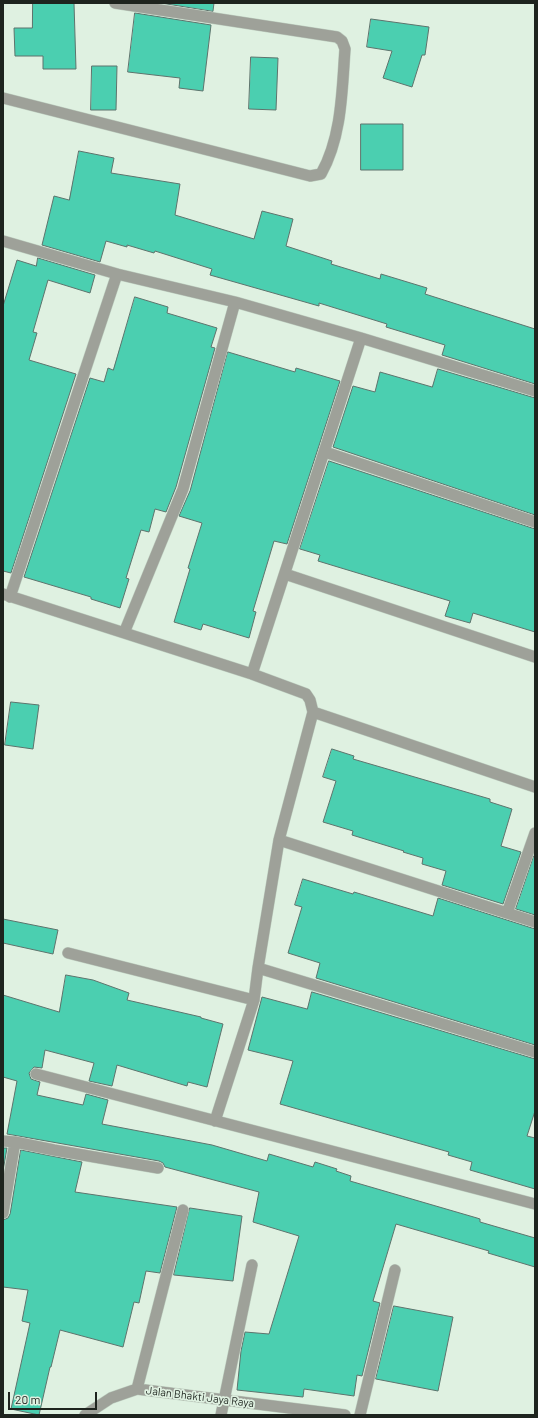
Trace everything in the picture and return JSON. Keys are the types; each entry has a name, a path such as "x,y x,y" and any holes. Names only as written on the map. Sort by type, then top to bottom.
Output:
{"street":[{"path":"3,98 310,176 321,174 328,161 340,114 345,49 342,41 337,37 115,3"},
{"path":"3,241 117,274 235,302 361,338 535,391"},
{"path":"117,274 7,595 252,674 306,694 310,700 313,712 279,840 254,1000 215,1121"},
{"path":"124,633 183,489 235,302"},
{"path":"252,674 361,338"},
{"path":"325,452 535,522"},
{"path":"285,574 535,657"},
{"path":"313,712 535,787"},
{"path":"507,913 535,833"},
{"path":"279,840 535,922"},
{"path":"68,953 254,1000"},
{"path":"258,968 535,1052"},
{"path":"36,1074 535,1204"},
{"path":"3,1141 158,1168"},
{"path":"3,1213 15,1142"},
{"path":"137,1390 183,1210"},
{"path":"221,1415 252,1265"},
{"path":"360,1415 395,1270"},
{"name":"Jalan Bhakti Jaya Raya","path":"85,1415 111,1398 137,1390 345,1415"}],"building":[{"path":"33,3 74,3 76,69 43,69 43,56 15,56 14,28 32,28"},
{"path":"161,3 214,3 213,11"},
{"path":"135,13 211,25 203,91 179,88 180,78 128,72"},
{"path":"371,19 429,27 425,55 422,55 412,87 383,78 392,51 367,47"},
{"path":"251,57 278,58 276,110 249,109"},
{"path":"92,66 117,66 116,110 91,110"},
{"path":"361,124 403,124 403,170 361,170"},
{"path":"79,151 114,158 111,173 180,184 175,215 254,239 262,211 293,219 286,246 332,261 331,264 380,279 381,274 427,288 425,294 535,329 535,384 442,355 445,345 386,327 387,324 319,303 319,306 210,275 212,269 155,251 154,253 127,245 127,247 106,241 100,262 42,245 54,196 69,200"},
{"path":"38,258 95,275 90,293 48,280 33,332 37,333 29,360 76,374 11,573 3,571 3,306 17,260 36,266"},
{"path":"135,297 168,307 167,313 217,328 211,347 215,348 176,487 166,512 155,509 149,532 141,530 126,578 129,579 120,608 91,599 91,597 24,577 90,378 104,382 108,368 113,370"},
{"path":"228,352 295,372 296,368 340,381 287,544 274,541 253,611 256,612 249,638 203,624 201,630 174,622 190,569 188,568 202,523 179,516 190,491"},
{"path":"438,369 535,398 535,515 333,447 353,386 375,392 380,372 432,387"},
{"path":"329,461 535,529 535,632 473,613 470,623 445,616 450,601 318,561 320,555 300,549"},
{"path":"11,702 39,705 33,749 5,745"},
{"path":"332,749 354,756 353,759 490,799 490,802 512,809 501,846 521,852 503,904 442,885 446,871 422,864 423,858 352,835 353,831 323,822 336,781 323,777"},
{"path":"535,856 535,915 516,909"},
{"path":"303,879 353,894 354,892 433,916 438,898 535,929 535,1045 316,978 320,963 288,953 302,907 295,905"},
{"path":"3,919 58,930 53,954 3,943"},
{"path":"66,975 93,980 129,993 127,1000 201,1017 223,1024 207,1087 188,1082 187,1086 117,1065 112,1086 89,1081 94,1063 45,1050 42,1068 34,1067 29,1073 31,1079 40,1082 37,1095 83,1105 86,1094 108,1100 102,1124 212,1145 267,1161 269,1154 313,1167 315,1162 337,1169 336,1171 351,1176 350,1181 477,1218 480,1219 480,1222 535,1238 535,1267 488,1253 489,1251 396,1224 373,1301 380,1303 362,1376 357,1375 354,1396 304,1389 303,1397 237,1390 241,1351 245,1332 269,1334 299,1236 253,1222 259,1192 165,1167 163,1163 159,1161 7,1134 17,1081 3,1077 3,995 59,1012"},
{"path":"312,992 535,1059 535,1111 527,1136 535,1138 535,1189 470,1170 472,1162 448,1155 449,1152 280,1104 293,1061 248,1050 262,997 307,1009"},
{"path":"4,1148 7,1148 3,1171 3,1154"},
{"path":"21,1150 82,1162 75,1192 177,1207 160,1273 146,1271 139,1303 134,1302 123,1347 60,1330 39,1415 11,1409 30,1323 22,1321 28,1290 3,1287 3,1220 8,1218 10,1214"},
{"path":"190,1208 242,1216 233,1281 174,1275"},
{"path":"394,1306 453,1317 438,1391 376,1379"}]}
